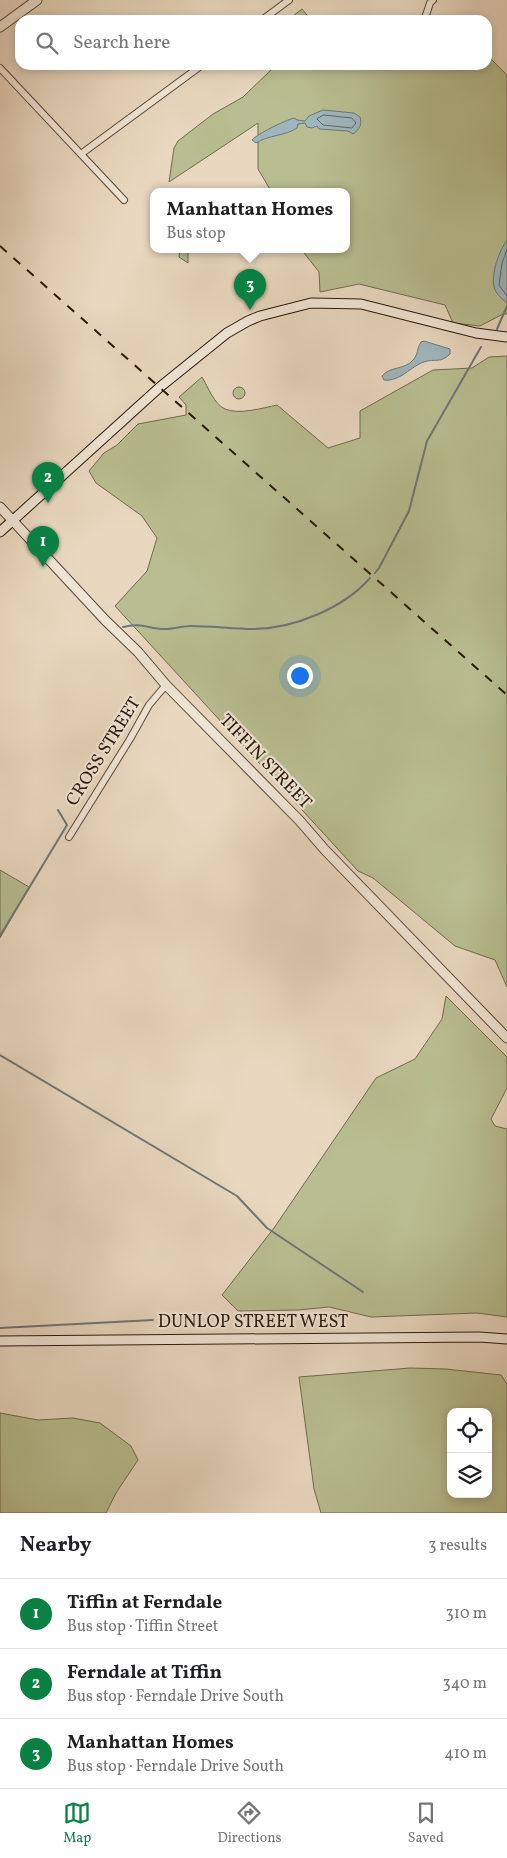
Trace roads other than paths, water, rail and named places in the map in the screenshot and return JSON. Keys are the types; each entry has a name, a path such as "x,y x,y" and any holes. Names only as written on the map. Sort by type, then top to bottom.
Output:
{"main road":[{"path":"16,15 37,0"},
{"path":"0,27 15,16"},
{"path":"0,532 160,387 227,333 260,316 311,303 361,304 476,333 507,337"},
{"name":"TIFFIN STREET","path":"0,508 105,620 138,652 166,685 299,820 325,850 507,1038"},
{"name":"DUNLOP STREET WEST","path":"0,1341 479,1336 507,1340"}],"street":[{"path":"269,15 289,0"},
{"path":"426,15 433,0"},
{"path":"0,68 124,200"},
{"path":"81,154 195,70"},
{"name":"CROSS STREET","path":"69,837 149,705 166,685"}],"water":[{"path":"323,110 354,113 360,117 360,127 353,134 348,131 319,129 317,126 307,127 305,123 298,124 297,128 292,131 266,138 256,143 252,140 285,121 294,118 305,121 309,116"},
{"path":"507,240 507,303 496,292 493,281 496,262"},
{"path":"424,341 450,349 450,354 440,360 419,364 395,379 384,380 382,376 385,373 410,363 416,356 421,342"}],"waterway":[{"path":"497,329 507,306"},
{"path":"375,573 409,511 427,441 481,347"},
{"path":"123,627 140,625 165,629 191,626 253,629 284,625 301,621 332,607 346,599 370,578"},
{"path":"0,936 67,825 58,810"},
{"path":"0,1055 237,1196 267,1228 363,1292"},
{"path":"0,1328 153,1320"}],"railway":[{"path":"0,246 507,695"}],"place":[{"name":"Manhattan Homes","path":"250,310"},
{"name":"Ferndale at Tiffin","path":"48,503"},
{"name":"Tiffin at Ferndale","path":"43,567"}]}
